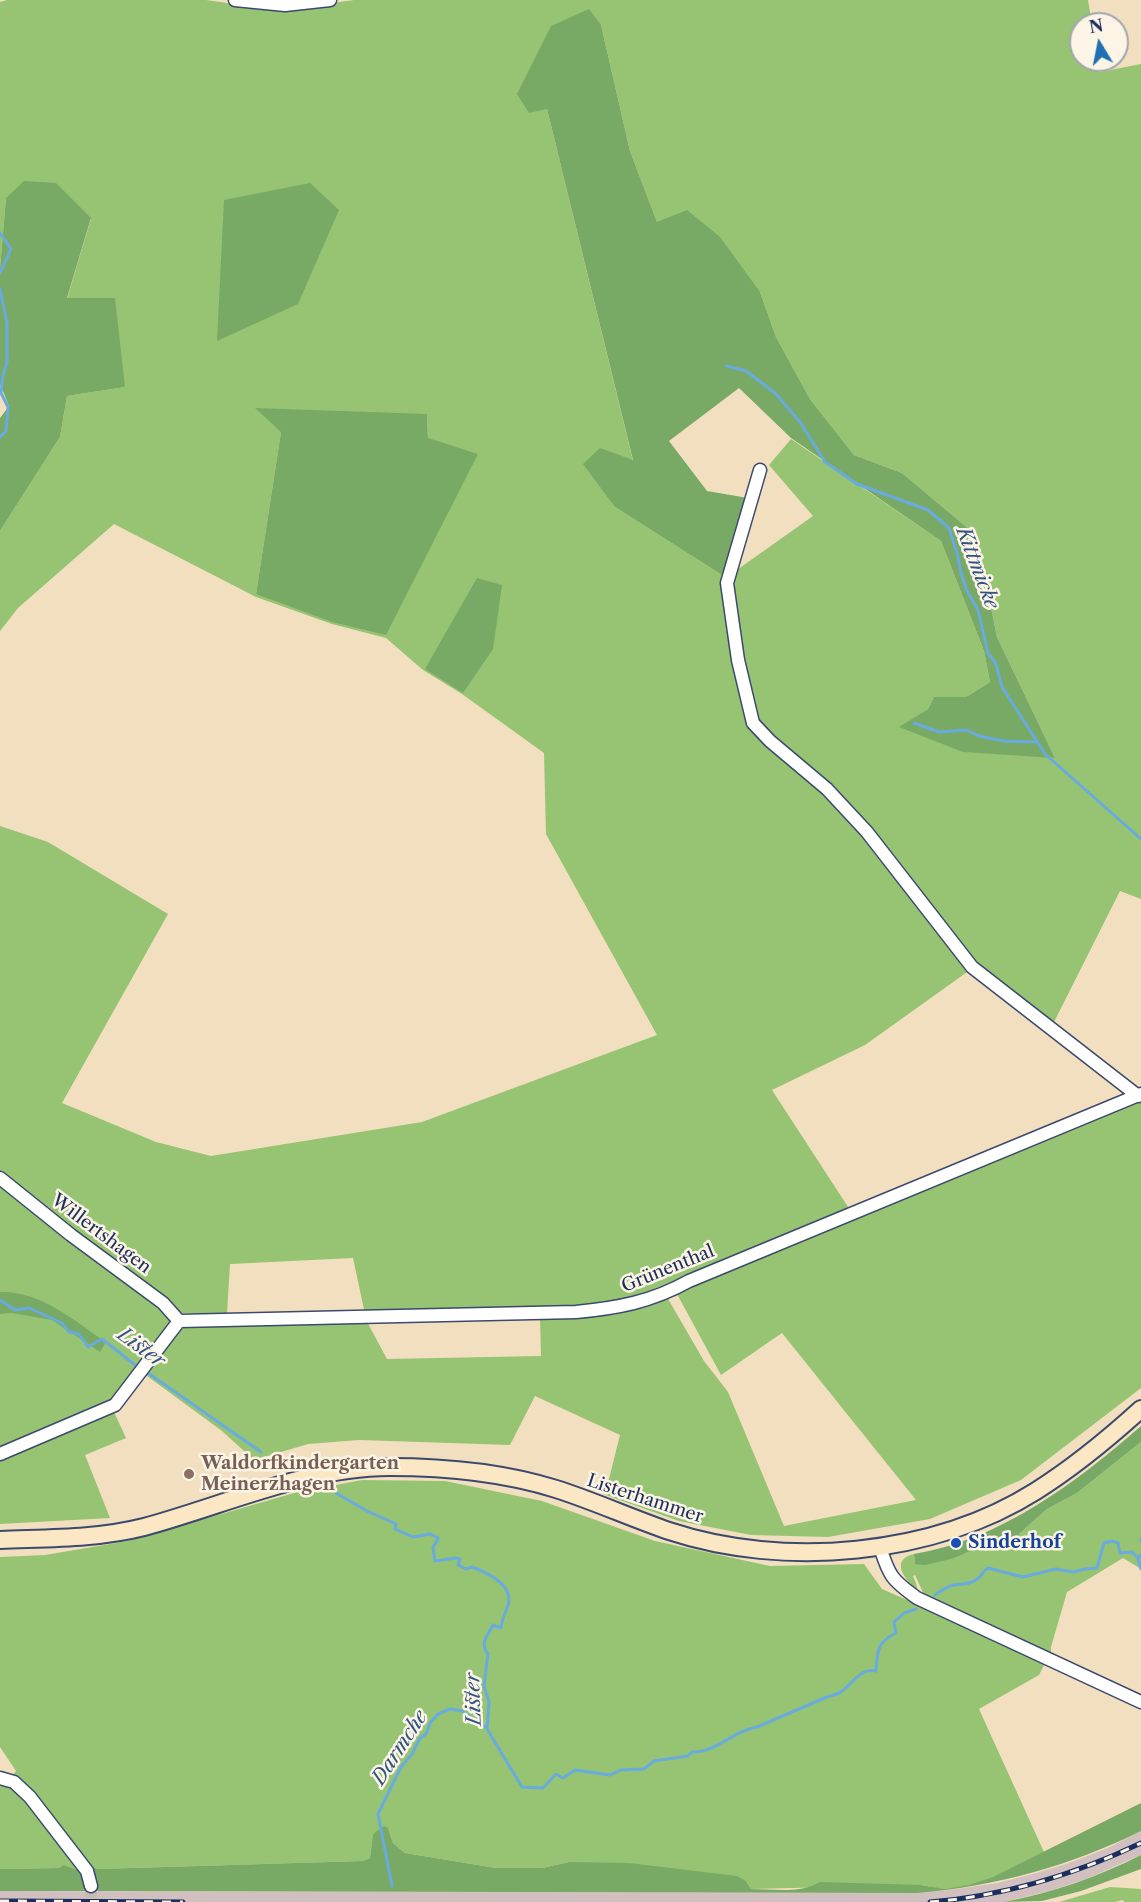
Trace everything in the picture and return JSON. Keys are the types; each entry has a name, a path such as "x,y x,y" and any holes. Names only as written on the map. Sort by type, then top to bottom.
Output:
{"main road":[{"name":"Listerhammer","path":"0,1540 95,1535 141,1528 257,1491 327,1474 384,1467 437,1468 497,1475 555,1489 672,1532 736,1546 812,1552 880,1546 912,1540 971,1523 1034,1492 1099,1446 1141,1409"}],"street":[{"path":"235,0 285,5 330,0"},
{"path":"760,470 727,583 738,660 753,723 770,741 827,789 867,832 972,967 1139,1095"},
{"name":"Grünenthal","path":"179,1321 576,1312 615,1309 668,1292 689,1281 1139,1095"},
{"name":"Willertshagen","path":"0,1178 163,1304 179,1321"},
{"path":"0,1454 115,1405 179,1321"},
{"path":"880,1546 886,1568 895,1582 917,1598 1141,1702"},
{"path":"0,1778 14,1782 30,1797 87,1870 91,1886"}],"shaded area":[{"path":"1141,1831 1141,1855 1086,1879 1004,1902 0,1902 0,1891 918,1893 997,1883 1033,1874 1108,1848"}],"green space":[{"path":"7,0 206,0 262,8 311,6 354,0 1088,0 1090,12 1069,12 1069,72 1129,72 1129,66 1141,64 1141,899 1120,891 1052,1026 974,966 870,830 758,721 750,701 731,587 734,572 813,516 769,465 791,439 941,541 984,651 990,682 966,697 934,697 928,709 900,727 931,738 1055,758 997,637 976,535 902,473 854,455 810,399 776,337 760,292 657,222 630,151 601,25 547,109 633,461 615,507 725,577 752,728 824,792 863,834 970,970 865,1045 772,1090 850,1210 616,1304 365,1314 353,1258 230,1264 227,1314 182,1313 73,1233 0,1174 0,826 48,842 168,914 62,1103 156,1142 211,1156 422,1122 657,1035 546,834 544,753 462,694 423,670 386,638 332,624 256,597 114,524 18,608 0,631 0,531 60,437 67,396 125,387 67,299 91,219 6,198 0,268 0,2","holes":["427,414 428,438 256,594 281,432"]},
{"path":"589,9 601,25 630,151 657,222 687,210 720,237 760,292 776,337 810,399 854,455 902,473 976,535 997,637 1055,758 963,752 899,727 928,709 934,697 966,697 990,682 984,651 941,541 791,438 739,388 669,441 707,491 748,498 725,577 615,507 583,464 600,448 633,460 547,109 529,113 517,94 551,26"},
{"path":"24,181 56,183 91,218 67,298 115,298 125,387 67,396 60,437 0,531 0,418 9,406 0,384 0,268 6,198"},
{"path":"310,183 339,210 298,304 217,341 224,200"},
{"path":"255,408 427,414 428,438 478,454 386,635 332,622 256,594 281,432"},
{"path":"477,578 502,585 493,649 463,693 425,669"},
{"path":"1141,1098 1141,1388 1021,1480 930,1519 828,1537 751,1535 679,1521 603,1494 620,1435 535,1396 510,1445 359,1440 308,1444 254,1460 222,1431 143,1373 180,1324 365,1318 387,1359 541,1356 540,1318 614,1315 667,1297 704,1361 728,1392 784,1526 916,1500 782,1333 721,1375 677,1294 690,1286"},
{"path":"0,1184 154,1305 172,1322 121,1397 0,1452"},
{"path":"0,1292 29,1296 56,1308 106,1342 100,1352 52,1320 12,1313 0,1314"},
{"path":"113,1410 126,1438 85,1455 110,1518 0,1524 0,1460"},
{"path":"1141,1426 1141,1442 1077,1493 1047,1509 1018,1535 955,1558 925,1565 915,1564 914,1554 946,1547 977,1536 1036,1506 1091,1468"},
{"path":"1141,1442 1141,1569 1123,1558 1067,1592 1051,1653 1046,1655 925,1597 915,1575 913,1576 918,1591 904,1576 902,1561 914,1554 915,1564 955,1558 1018,1535 1047,1509 1077,1493"},
{"path":"362,1480 445,1481 542,1501 655,1541 770,1566 864,1564 882,1589 1046,1661 1039,1675 979,1709 1044,1852 984,1881 945,1889 921,1885 751,1889 746,1881 569,1862 542,1868 496,1868 405,1853 393,1843 388,1828 373,1834 370,1858 362,1861 98,1869 89,1865 11,1777 16,1771 0,1747 0,1557 45,1555 128,1541 294,1493"},
{"path":"0,1782 21,1792 83,1872 60,1868 0,1869"},
{"path":"1141,1803 1141,1831 1087,1854 1005,1880 947,1890 918,1893 96,1891 94,1875 89,1865 98,1869 362,1861 370,1858 373,1834 384,1826 388,1828 393,1843 405,1853 496,1868 542,1868 569,1862 629,1863 737,1876 746,1881 751,1889 795,1889 820,1882 921,1885 945,1889 969,1885 993,1877"},
{"path":"1141,1855 1141,1869 1081,1891 1042,1901 1004,1902 1074,1883"},
{"path":"63,1865 83,1872 86,1891 0,1891 0,1869 60,1868"},
{"path":"1110,1887 1141,1889 1141,1902 1124,1902 1123,1900 1059,1902"}],"waterway":[{"name":"Lister","path":"0,233 11,249 0,273"},
{"name":"Lister","path":"0,289 7,323 7,362 1,393 8,407 6,431 0,437"},
{"name":"Kittmicke","path":"727,366 746,371 775,393 800,422 825,462 857,484 928,510 949,528 961,573 967,591 978,610 988,653 996,664 1002,687 1045,754 1141,839"},
{"path":"914,723 939,732 967,730 979,736 1003,741 1035,742"},
{"name":"Lister","path":"0,1300 15,1310 29,1308 62,1323 69,1332 79,1334 88,1347 102,1339 139,1368"},
{"name":"Lister","path":"145,1371 261,1452"},
{"name":"Lister","path":"336,1493 396,1524 395,1529 413,1537 430,1534 438,1538 433,1547 435,1561 460,1559 458,1565 466,1569 472,1567 485,1573 498,1581 507,1591 508,1605 501,1628 493,1625 484,1642 488,1654 484,1686 489,1702 487,1729 522,1787 543,1788 556,1774 563,1778 575,1770 610,1775 621,1770 644,1769 654,1761 688,1756 692,1752 709,1749 741,1732 838,1693 861,1674 876,1671 881,1644 896,1633 894,1622 904,1613 916,1609"},
{"name":"Lister","path":"935,1595 950,1586 974,1581 988,1568 1023,1577 1056,1569 1073,1572 1097,1568 1104,1543 1112,1541 1118,1543 1120,1553 1132,1552 1138,1558 1141,1555"},
{"path":"1138,1558 1141,1569"},
{"name":"Darmche","path":"392,1886 378,1814 401,1767 438,1714 450,1709 462,1711 487,1728"}],"tunnel":[{"path":"91,1886 91,1902"}],"railway":[{"path":"930,1902 985,1895 1038,1882 1090,1865 1141,1843"},
{"path":"0,1901 183,1902"}],"place":[{"name":"Waldorfkindergarten Meinerzhagen","path":"189,1474"},
{"name":"Sinderhof","path":"956,1543"}]}
